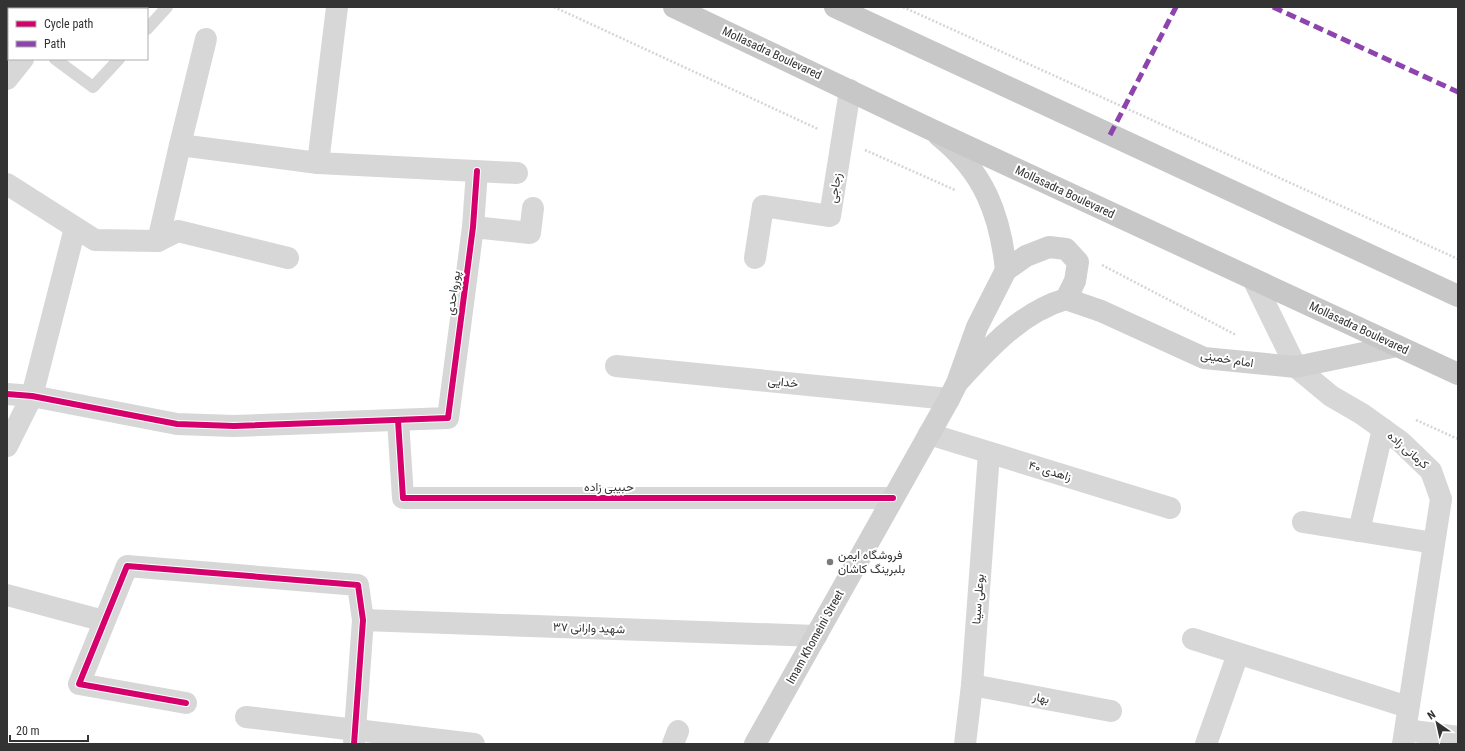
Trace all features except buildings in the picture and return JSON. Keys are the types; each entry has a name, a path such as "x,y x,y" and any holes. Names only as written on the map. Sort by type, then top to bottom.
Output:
{"highway":[{"name":"Mollasadra Boulevared","path":"674,7 930,129 1458,374"},
{"path":"835,7 1458,296"}],"main road":[{"path":"930,129 957,150 978,177 994,208 1003,241 1006,270"},
{"path":"1049,247 1066,249 1078,262 1075,281 1066,299 1052,303 1026,317 981,356 953,391 977,327 1006,270 1026,256 1049,247"},
{"name":"امام خمینی","path":"1066,299 1101,311 1204,358 1296,367 1397,346"},
{"name":"Imam Khomeini Street","path":"755,744 953,391"}],"street":[{"path":"318,163 337,7"},
{"path":"158,241 206,39"},
{"name":"زجاجی","path":"755,258 763,206 830,216 850,90"},
{"path":"180,145 318,163 517,173"},
{"name":"پورواحدی","path":"398,420 448,418 473,227 477,171"},
{"path":"7,184 94,240 158,241 178,232 288,258"},
{"path":"473,227 530,232 533,208"},
{"path":"7,446 32,396 75,228"},
{"name":"کرمانی زاده","path":"1253,279 1296,367 1332,396 1402,442 1431,471 1450,503 1434,543 1404,737"},
{"name":"خدایی","path":"616,366 953,391"},
{"path":"7,394 32,396 177,424 234,426 398,420"},
{"name":"حبیبی زاده","path":"398,420 404,498 894,498"},
{"path":"1359,531 1383,429"},
{"name":"زاهدی ۴۰","path":"930,434 1170,508"},
{"name":"بوعلی سینا","path":"965,744 972,685 989,453"},
{"path":"1303,522 1434,543"},
{"path":"186,703 79,684 127,566 358,585 363,620 354,737"},
{"path":"7,595 104,621"},
{"name":"شهید وارانی ۳۷","path":"363,620 816,636"},
{"path":"1193,639 1408,707"},
{"path":"1206,744 1238,654"},
{"name":"بهار","path":"972,685 1111,711"},
{"path":"246,717 354,737 474,744"},
{"path":"1404,737 1458,737"}],"lane":[{"path":"148,28 167,7"},
{"path":"56,60 93,87 118,60"}],"path":[{"path":"903,7 1458,259"}],"marked path":[{"path":"1110,135 1176,7"},
{"path":"1273,7 1458,92"}],"cycle path":[{"path":"7,394 32,396 177,424 234,426 448,418 473,227 477,171"},
{"path":"398,420 403,498 893,498"},
{"path":"186,703 79,684 127,566 358,585 363,620 354,744"}],"place":[{"name":"فروشگاه ایمن بلبرینگ کاشان","path":"830,562"}]}
